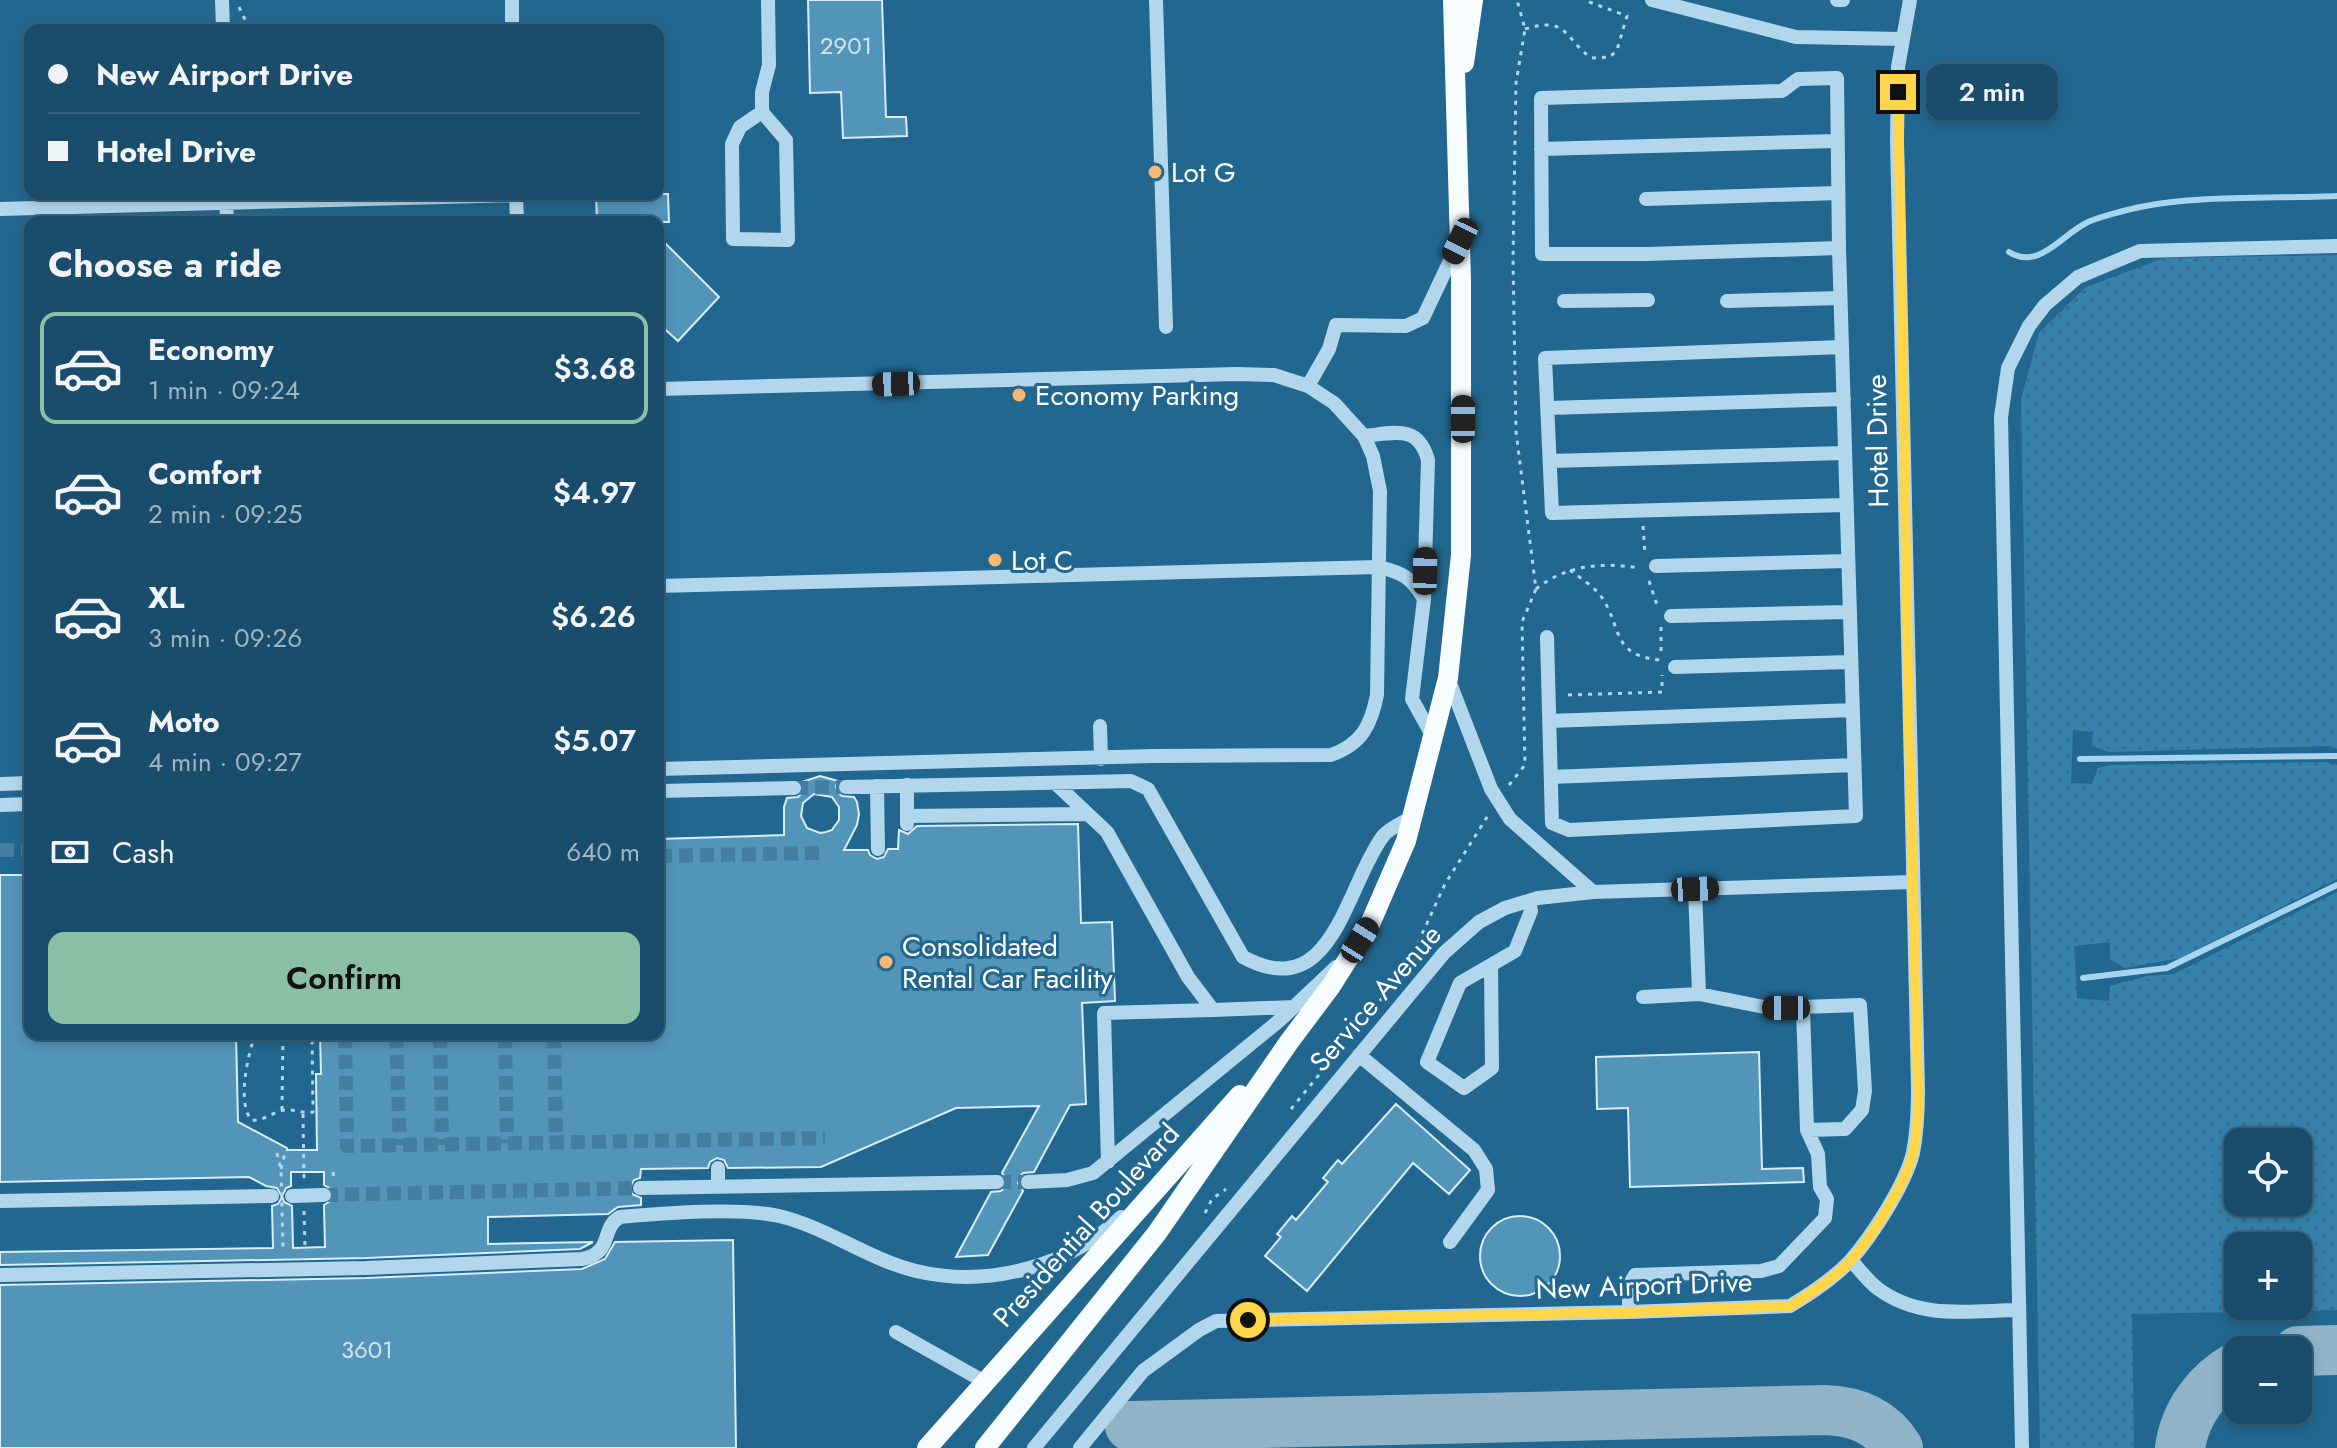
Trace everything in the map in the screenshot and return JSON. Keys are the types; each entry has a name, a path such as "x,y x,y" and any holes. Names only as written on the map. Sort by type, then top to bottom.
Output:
{"main road":[{"name":"Presidential Boulevard","path":"985,1448 1157,1233 1331,986 1370,924 1394,874 1414,816 1448,678 1462,541 1460,241 1453,0"},
{"path":"1456,114 1473,0"},
{"name":"Presidential Boulevard","path":"929,1447 1176,1164 1289,1042"}],"street":[{"path":"512,0 512,24"},
{"path":"762,112 740,127 732,144 733,239 788,240 786,140 762,112 762,92 769,65 768,0"},
{"path":"1156,0 1166,327"},
{"path":"1652,0 1796,37 1902,39"},
{"name":"Hotel Drive","path":"1910,0 1898,67 1897,140 1912,882"},
{"path":"224,24 229,2"},
{"path":"1547,637 1552,823 1569,830 1856,816 1840,298 1837,78 1798,79 1782,91 1541,98 1542,254 1839,248"},
{"path":"1541,149 1838,141"},
{"path":"1646,199 1838,193"},
{"path":"0,209 203,200"},
{"path":"1308,386 1329,349 1336,325 1406,326 1423,318 1460,241"},
{"path":"2022,1448 2001,417 2008,368 2029,326 2045,305 2078,277 2140,251 2337,246"},
{"path":"1727,301 1840,298"},
{"path":"1564,301 1648,300"},
{"path":"1842,347 1545,358 1552,513 1847,505"},
{"path":"664,389 1274,375 1308,386 1334,403 1364,436 1373,456 1380,491 1377,695 1373,718 1356,743 1331,755 664,769"},
{"path":"1548,408 1844,399"},
{"path":"1364,436 1398,432 1414,435 1424,445 1428,460 1424,599 1412,699 1434,739"},
{"path":"1550,461 1845,453"},
{"path":"1656,566 1848,561"},
{"path":"664,586 1379,567 1401,572 1424,599"},
{"path":"1671,616 1850,612"},
{"path":"1675,667 1851,662"},
{"path":"1448,678 1491,789 1510,819 1593,892"},
{"path":"1549,721 1853,710"},
{"path":"1100,726 1101,759"},
{"path":"1551,777 1854,765"},
{"path":"846,787 1131,781 1148,789 1243,957 1261,967 1290,969 1310,961 1331,940 1384,834 1414,816"},
{"path":"0,784 24,783"},
{"path":"1055,783 1107,832 1188,977 1213,1010"},
{"path":"907,785 907,820 1088,814"},
{"path":"877,786 878,849"},
{"path":"664,791 794,788"},
{"path":"0,805 24,804"},
{"name":"Service Avenue","path":"1034,1448 1444,953 1479,922 1505,908 1529,901 1593,892 1912,882"},
{"name":"New Airport Drive","path":"1080,1448 1143,1371 1216,1321 1790,1306 1805,1297 1851,1260 1899,1189 1912,1156 1917,1128 1912,882"},
{"path":"1695,889 1699,994"},
{"path":"1491,965 1492,1068 1464,1088 1427,1062 1460,983 1515,951 1531,911 1529,901"},
{"path":"1028,1182 1067,1180 1093,1173 1294,1007 1354,949"},
{"path":"1643,997 1699,994 1769,1008 1860,1005 1865,1091 1862,1110 1845,1129 1807,1130"},
{"path":"1108,1162 1104,1013 1294,1007"},
{"path":"1629,1312 1629,1285 1635,1275 1761,1271 1779,1266 1825,1218 1827,1199 1820,1187 1818,1154 1807,1130 1803,1008"},
{"path":"1359,1055 1474,1150 1486,1169 1488,1190 1450,1242"},
{"path":"0,1275 366,1268 582,1259 597,1254 607,1242 615,1219 759,1212 806,1224 914,1271 968,1278 1011,1274 1053,1260 1109,1229 1176,1164"},
{"path":"718,1168 718,1187"},
{"path":"640,1188 997,1182"},
{"path":"298,1193 324,1195"},
{"path":"0,1201 272,1196"},
{"path":"1851,1260 1876,1287 1901,1302 1928,1311 2017,1310"},
{"path":"896,1332 985,1382"}],"path":[{"path":"1517,0 1525,29 1516,83 1513,260 1516,432 1536,589"},
{"path":"1525,29 1545,24 1558,27 1569,33 1591,58 1610,57 1617,50 1627,16 1584,0"},
{"path":"229,2 246,24"},
{"path":"1643,526 1645,555"},
{"path":"1285,1116 1406,969 1445,884 1498,800 1525,765 1522,622 1536,589 1570,570 1610,565 1645,570 1660,618 1662,692 1568,695"},
{"path":"1570,570 1602,597 1623,645 1637,655 1661,660"},
{"path":"253,1040 246,1062 246,1114 257,1122 282,1110 303,1114 314,1111 312,1040"},
{"path":"282,1110 283,1040"},
{"path":"298,1193 303,1114"},
{"path":"277,1153 281,1169 283,1248"},
{"path":"281,1169 285,1153"},
{"path":"1204,1215 1212,1199 1225,1189"}],"shaded area":[{"path":"2337,255 2337,749 2328,746 2109,752 2092,746 2093,732 2073,730 2071,783 2092,784 2098,768 2112,765 2326,762 2337,765 2337,879 2180,958 2125,968 2110,959 2110,942 2074,946 2077,998 2109,1001 2110,986 2147,976 2174,974 2337,892 2337,1310 2312,1310 2312,1232 2224,1232 2224,1312 2132,1314 2134,1448 2040,1448 2021,399 2039,333 2086,287 2164,258"}],"building":[{"path":"808,0 882,0 886,117 906,117 907,136 843,138 841,92 810,93"},
{"path":"664,194 668,194 669,222 664,222 664,216 597,216 596,200 664,200"},
{"path":"664,242 719,297 678,341 664,328"},
{"name":"Consolidated Rental Car Facility","path":"820,776 838,781 838,793 854,797 859,814 844,850 868,850 877,859 884,857 888,849 898,849 899,830 908,834 917,826 1078,824 1081,923 1112,922 1115,1001 1082,1003 1086,1104 1070,1105 1034,1172 1023,1173 1020,1177 1018,1183 1023,1191 988,1255 956,1257 991,1192 1001,1191 1006,1186 1002,1173 1039,1106 956,1108 821,1167 728,1168 724,1160 717,1158 710,1162 708,1168 641,1169 640,1178 634,1180 630,1187 632,1194 641,1198 641,1205 618,1207 608,1214 488,1217 488,1244 593,1242 580,1249 366,1258 0,1265 0,1252 273,1248 272,1206 278,1204 282,1197 277,1188 249,1177 0,1182 0,875 24,875 24,1040 236,1040 238,1122 287,1150 317,1150 316,1074 321,1074 320,1040 664,1040 664,839 784,835 787,798 798,797 802,793 802,782","holes":["814,794 832,797 839,807 839,820 832,830 820,833 807,828 801,816 803,803","291,1172 324,1172 324,1185 333,1190 332,1200 324,1205 325,1247 293,1248 292,1206 284,1202 282,1196 291,1186"]},
{"path":"1759,1052 1762,1169 1803,1168 1804,1182 1630,1187 1628,1108 1597,1109 1596,1057"},
{"path":"1396,1104 1470,1170 1449,1194 1413,1163 1307,1291 1265,1256 1281,1237 1277,1234 1292,1216 1296,1220 1328,1182 1323,1178 1338,1160 1342,1164"},
{"path":"1520,1216 1535,1219 1548,1228 1557,1241 1560,1256 1557,1271 1548,1284 1535,1293 1520,1296 1505,1293 1492,1284 1483,1271 1480,1256 1483,1241 1492,1228 1505,1219"},
{"path":"733,1240 736,1448 0,1448 0,1285 366,1278 582,1269 605,1259 615,1242"}],"waterway":[{"path":"2009,252 2020,257 2040,254 2088,222 2147,206 2201,200 2337,196"},
{"path":"2080,759 2337,756"},
{"path":"2083,978 2167,968 2337,885"}],"taxiway":[{"path":"2312,1351 2337,1350"},
{"path":"2180,1448 2192,1411 2207,1390 2224,1375"},
{"path":"1130,1426 1825,1410 1867,1419 1884,1431 1898,1448"}],"tunnel":[{"path":"794,788 846,787"},
{"path":"0,850 24,850"},
{"path":"664,856 819,853"},
{"path":"345,1040 347,1146 825,1138"},
{"path":"396,1040 400,1145"},
{"path":"440,1040 442,1145"},
{"path":"505,1040 507,1143"},
{"path":"554,1040 556,1142"},
{"path":"997,1182 1028,1182"},
{"path":"324,1195 640,1188"}],"place":[{"name":"Lot G","path":"1155,172"},
{"name":"Economy Parking","path":"1019,395"},
{"name":"Lot C","path":"995,560"},
{"name":"Consolidated Rental Car Facility","path":"886,962"}],"route":[{"path":"1248,1320 1790,1306 1851,1260 1899,1189 1912,1156 1917,1128 1918,1090 1898,92"}]}
